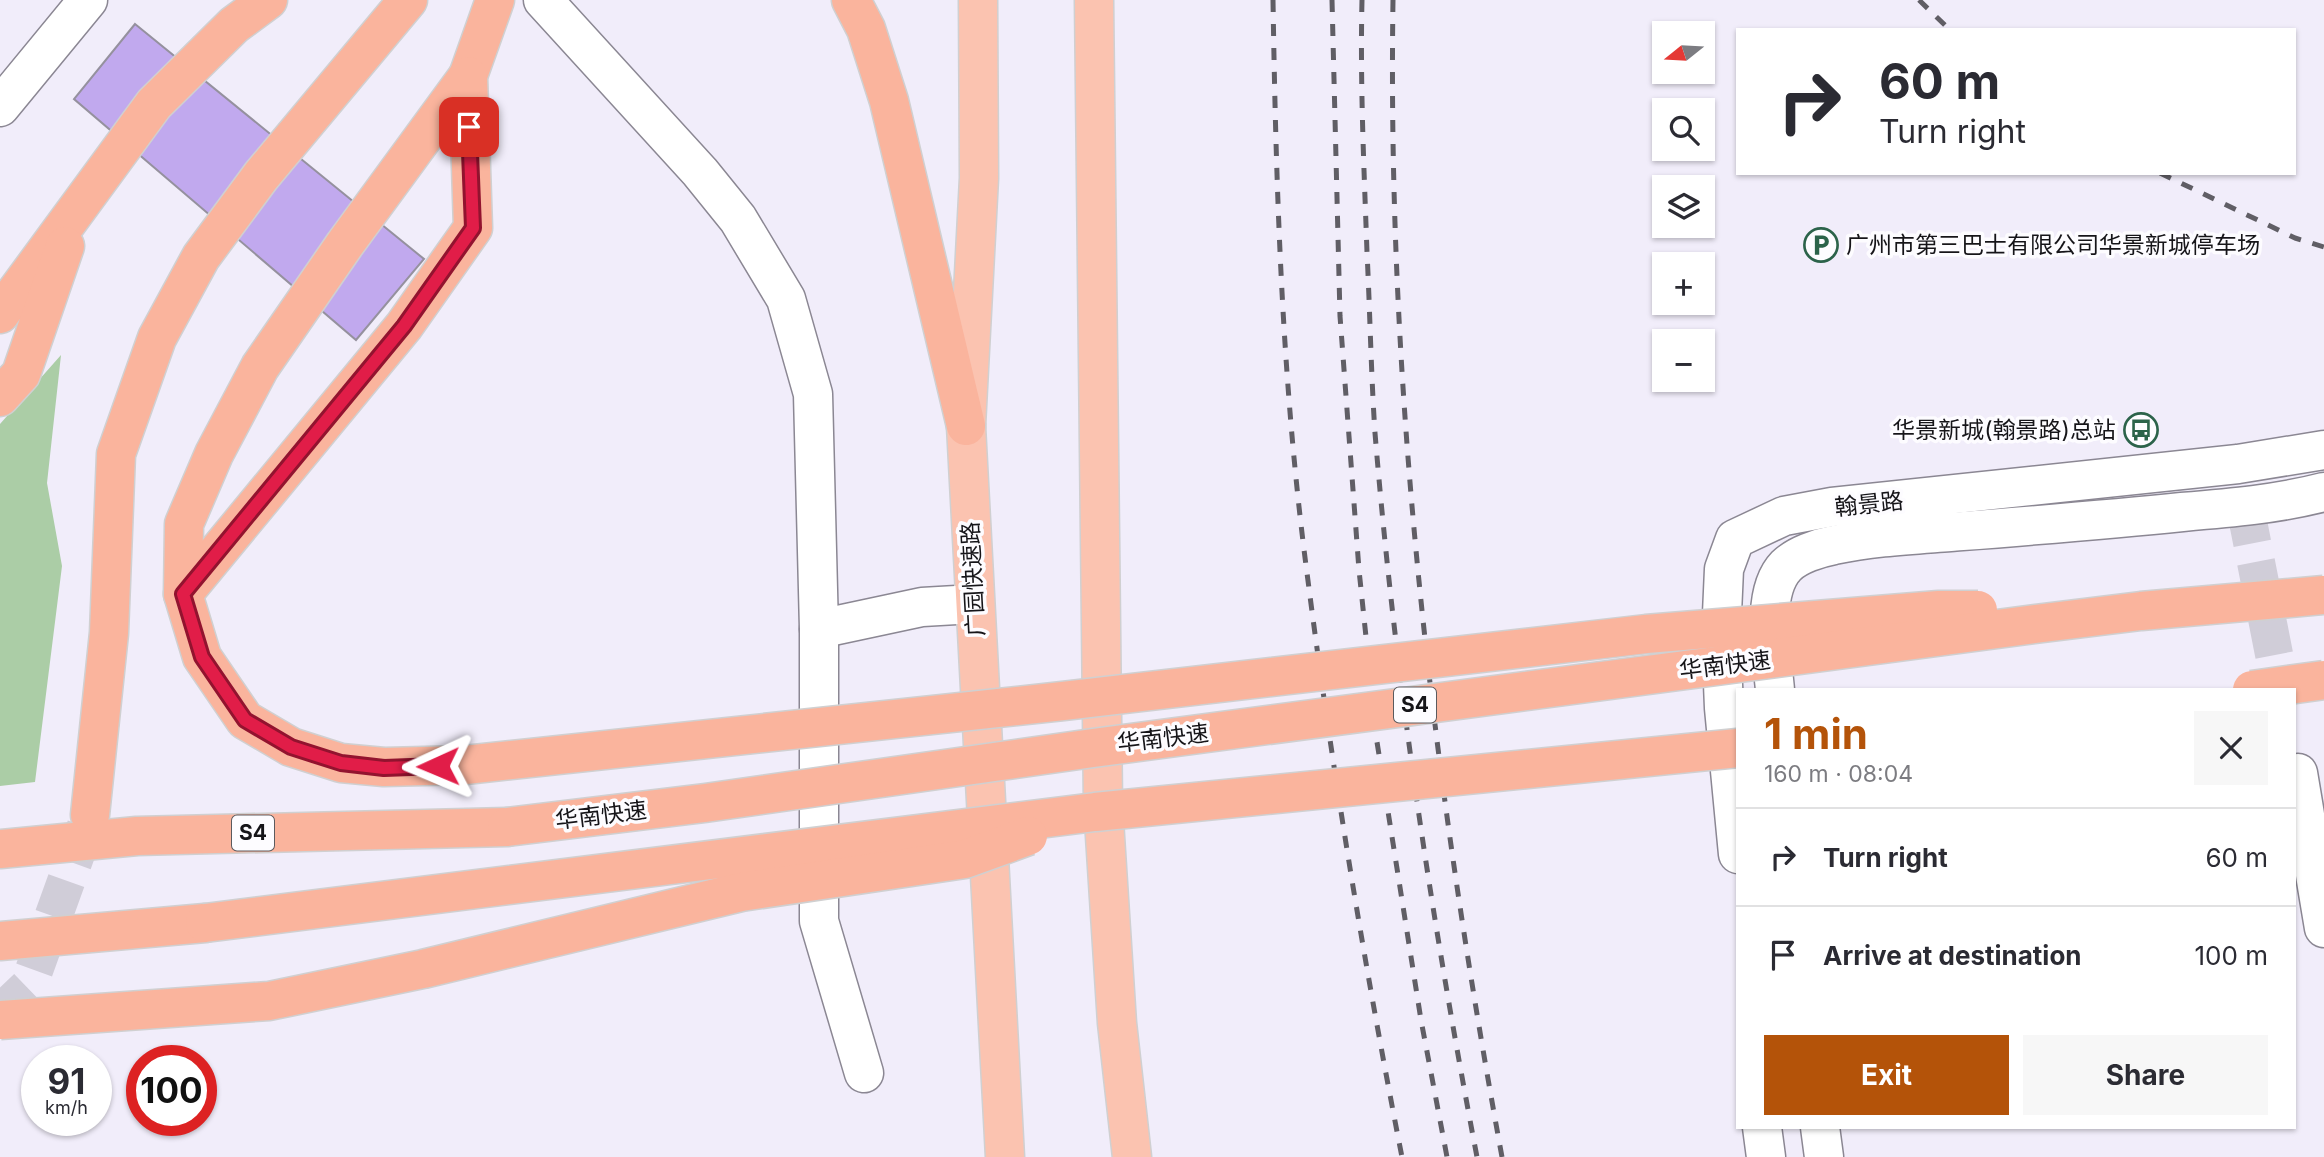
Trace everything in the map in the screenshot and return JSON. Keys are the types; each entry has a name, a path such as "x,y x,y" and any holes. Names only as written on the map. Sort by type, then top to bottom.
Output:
{"highway":[{"path":"0,314 76,214 154,104 234,26 268,0"},
{"path":"90,815 109,633 117,454 157,338 201,257 261,176 408,0"},
{"path":"495,0 468,76 345,244 260,367 214,454 184,524 183,594 202,657 245,720 291,747 341,763 384,768 465,765 1063,701 1646,634 1939,610 2141,611"},
{"path":"851,0 866,29 889,101 966,426"},
{"name":"广园快速路","path":"978,0 979,178 966,426 1005,1157"},
{"path":"1094,0 1103,805 1117,1023 1132,1157"},
{"path":"183,594 404,326 473,228 468,76"},
{"path":"0,397 21,374 76,214"},
{"name":"华南快速","path":"0,849 137,836 507,827 2141,611 2324,595"},
{"path":"2266,688 2324,680"},
{"path":"0,941 205,923 1095,812 1736,748"},
{"path":"0,1020 270,1001 423,970 741,892 965,859 1095,812"}],"street":[{"path":"0,107 88,0"},
{"path":"543,0 700,172 738,219 786,299 813,394 819,629 819,921 864,1073"},
{"name":"翰景路","path":"1736,833 1724,708 1721,636 1724,569 1735,539 1784,516 1832,507 2238,464 2324,450"},
{"path":"2238,464 2245,506"},
{"name":"翰景路","path":"1775,688 1771,598 1776,580 1787,565 1806,553 1832,545 1905,536 2245,506 2324,492"},
{"path":"819,629 922,607 974,604"},
{"path":"2298,773 2324,928"},
{"path":"1762,1129 1766,1157"},
{"path":"1821,1129 1824,1157"}],"green space":[{"path":"61,355 47,483 62,566 35,782 0,786 0,424"}],"building":[{"path":"135,24 424,259 356,340 74,99"}],"tunnel":[{"path":"2245,506 2281,688"},
{"path":"0,1014 28,987 90,815"}],"railway":[{"path":"1273,0 1282,287 1298,502 1338,793 1402,1157"},
{"path":"1332,0 1340,316 1359,570 1377,742 1421,1020 1447,1157"},
{"path":"1362,0 1363,126 1372,365 1383,524 1416,796 1444,977 1477,1157"},
{"path":"1393,0 1393,145 1398,291 1406,436 1419,581 1455,870 1502,1157"},
{"path":"1919,0 1948,28"},
{"path":"2164,175 2295,238 2324,247"}],"place":[{"name":"广州市第三巴士有限公司华景新城停车场","path":"1821,245"},
{"name":"华景新城(翰景路)总站","path":"2141,430"}],"route":[{"path":"438,766 384,768 341,763 291,747 245,720 202,657 183,594 404,326 473,228 469,127"}]}
